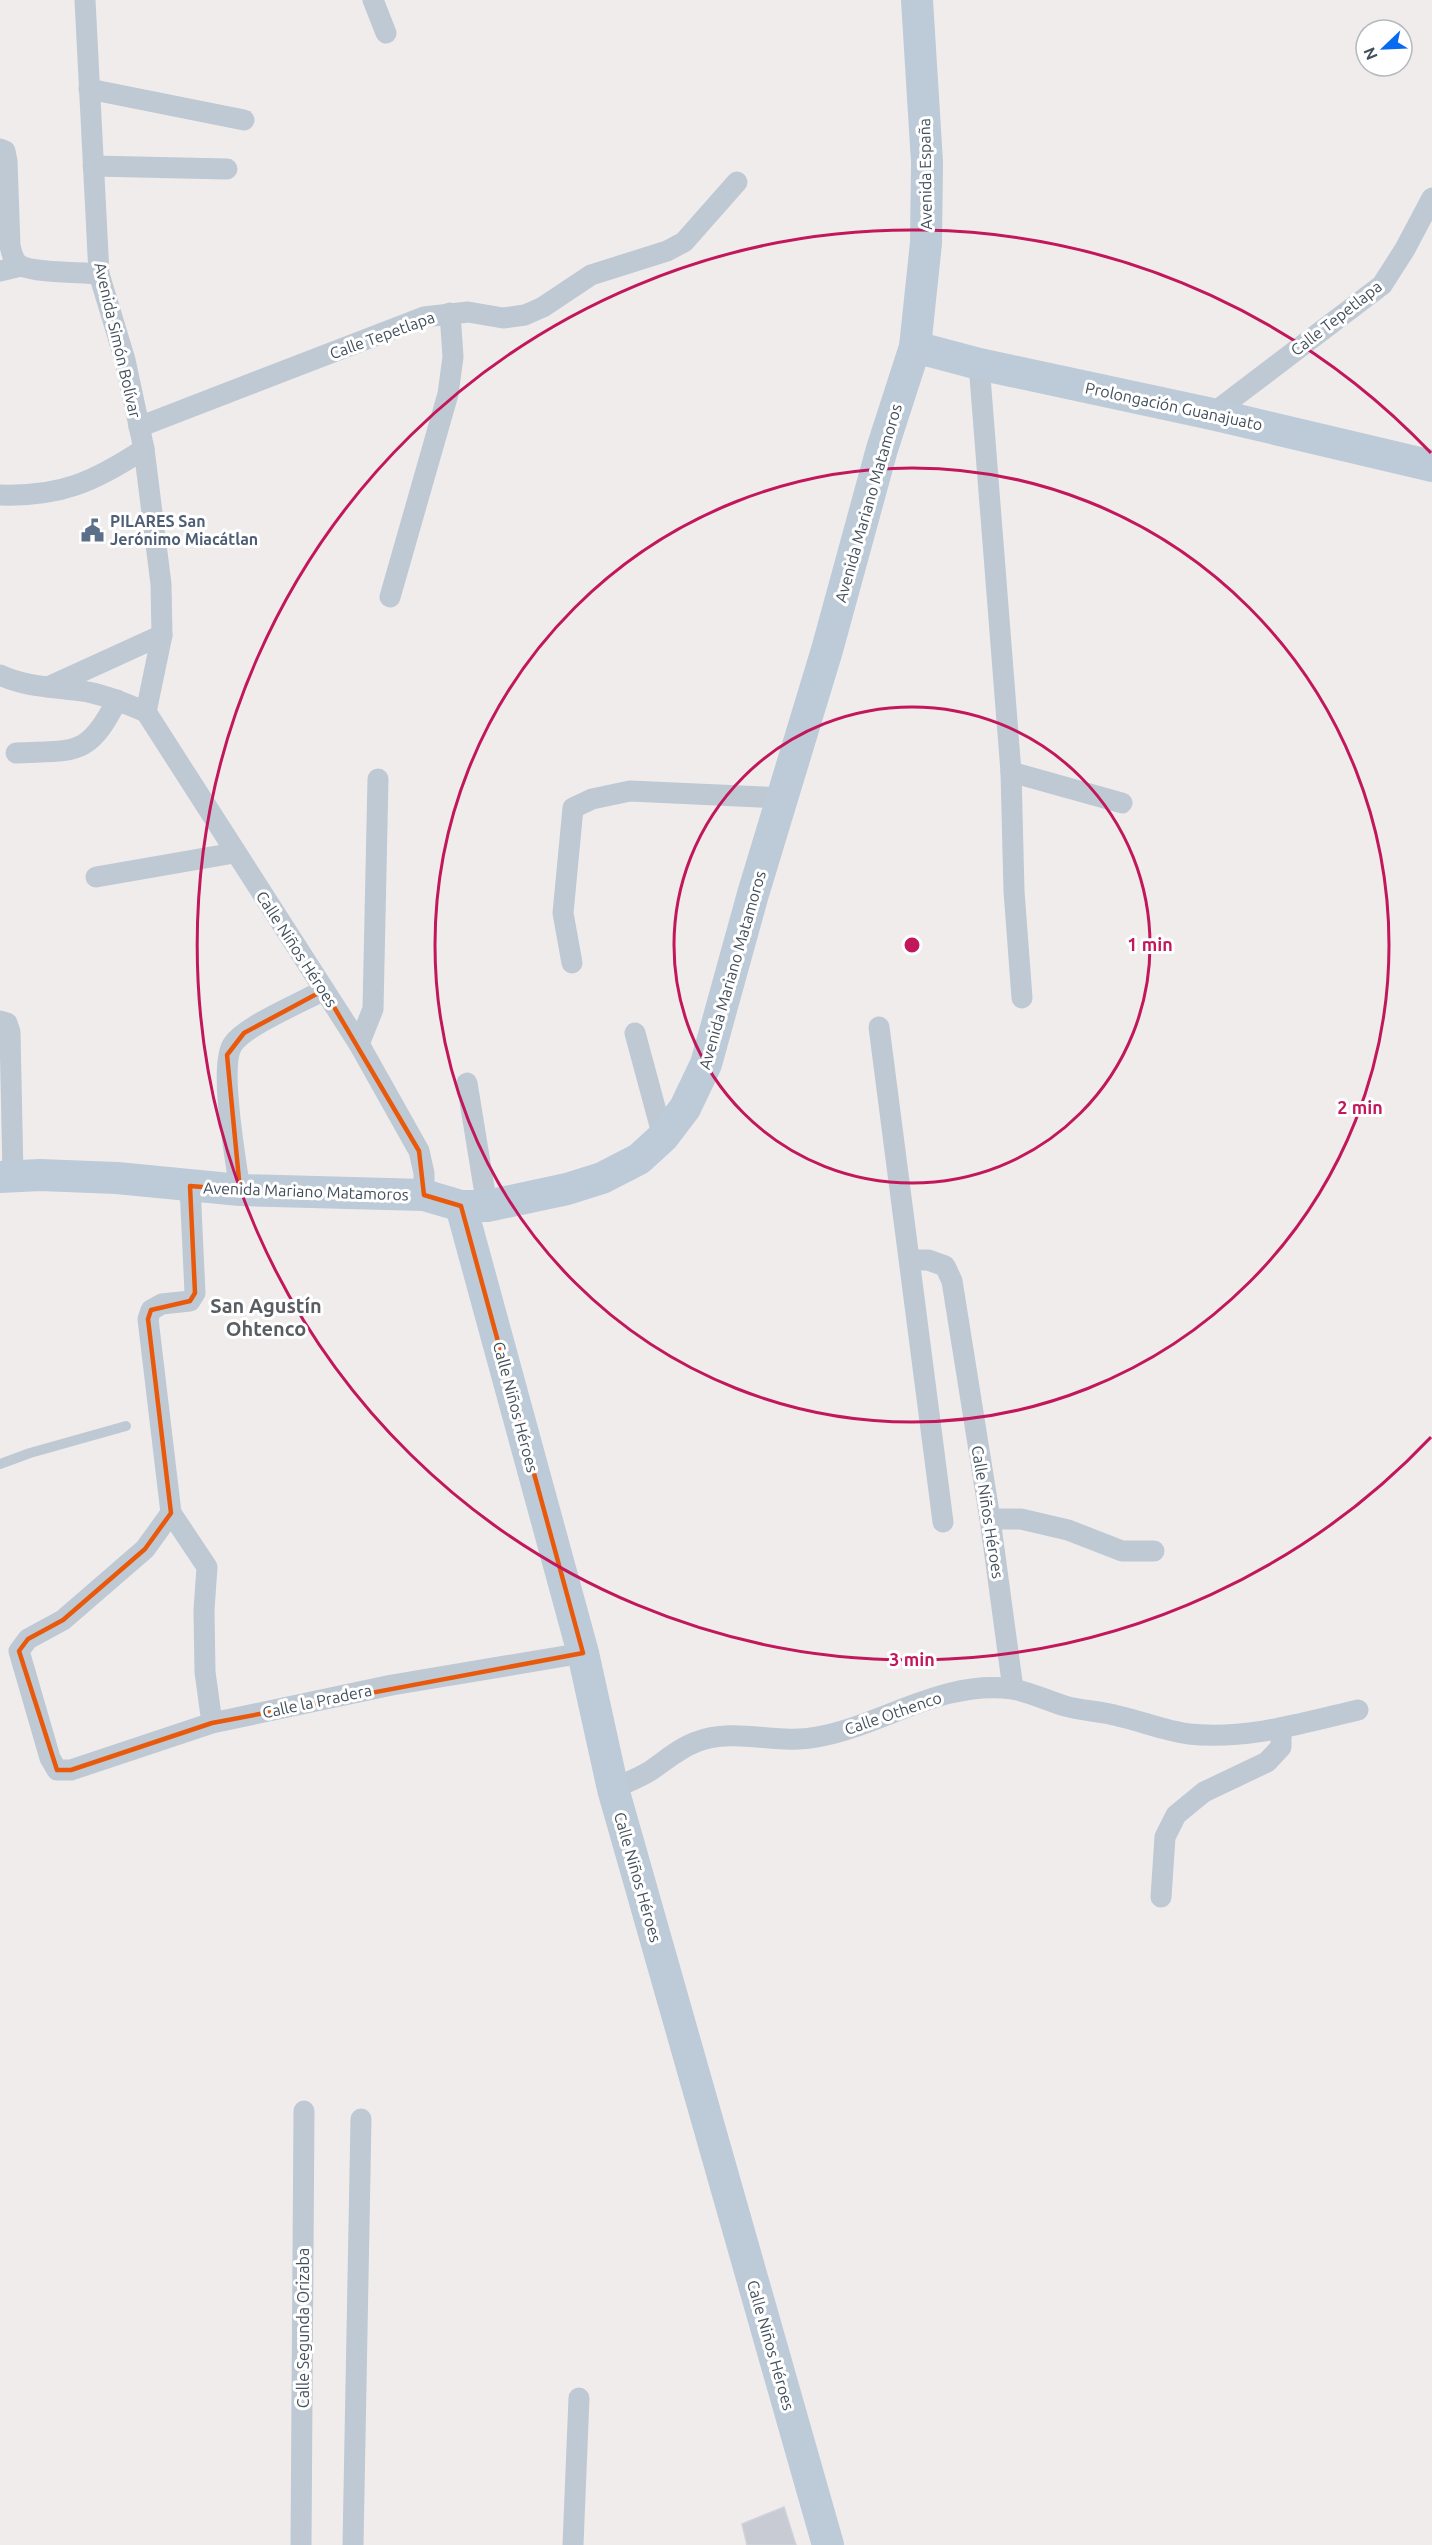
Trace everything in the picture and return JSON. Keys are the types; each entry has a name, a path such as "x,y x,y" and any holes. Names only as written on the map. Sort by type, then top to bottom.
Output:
{"street":[{"name":"Avenida Simón Bolívar","path":"85,0 99,274 125,360 144,449 161,585 162,635 146,712"},
{"path":"373,0 386,33"},
{"name":"Avenida España","path":"915,347 921,306 927,220 927,162 917,0"},
{"path":"88,89 244,120"},
{"path":"0,149 5,151 8,161 10,246 13,258 21,266"},
{"path":"93,166 227,169"},
{"name":"Calle Tepetlapa","path":"139,427 424,316 468,312 503,318 525,315 543,307 591,275 667,251 684,242 698,229 737,182"},
{"name":"Calle Tepetlapa","path":"1212,414 1382,285 1405,249 1432,198"},
{"path":"0,271 21,266 99,274"},
{"path":"390,597 448,394 453,357 450,313"},
{"name":"Prolongación Guanajuato","path":"915,347 980,364 1212,414 1432,466"},
{"name":"Avenida Mariano Matamoros","path":"7,1176 117,1178 240,1190 424,1194 474,1206 567,1189 602,1178 639,1159 663,1137 685,1108 706,1064 827,650 882,449 915,347"},
{"path":"980,364 1011,772 1014,891 1022,998"},
{"path":"0,495 27,496 59,492 109,472 144,449"},
{"path":"47,687 162,635"},
{"path":"0,675 47,687 117,700 146,712"},
{"path":"16,753 69,751 85,745 103,727 117,700"},
{"name":"Calle Niños Héroes","path":"146,712 234,853 359,1044 419,1151 424,1173 424,1194"},
{"path":"1011,772 1122,803"},
{"path":"359,1044 373,1010 378,779"},
{"path":"572,963 563,914 573,808 592,799 630,791 783,798"},
{"path":"96,877 234,853"},
{"path":"240,1190 227,1084 227,1055 233,1044 244,1033 324,990"},
{"path":"0,1021 7,1023 10,1032 7,1176"},
{"path":"879,1026 943,1522"},
{"path":"634,1033 663,1137"},
{"path":"467,1083 474,1206"},
{"path":"190,1186 195,1293 190,1301 162,1304 151,1310 148,1319 171,1513 197,1548 207,1568 204,1610 205,1672 212,1723"},
{"name":"Calle Niños Héroes","path":"474,1206 583,1653 613,1789 828,2545"},
{"name":"Calle Niños Héroes","path":"910,1260 928,1260 945,1266 952,1281 990,1519 1013,1689"},
{"name":"Calle la Pradera","path":"171,1513 145,1549 63,1620 28,1639 19,1651 50,1758 57,1770 71,1770 212,1723 392,1685 583,1653"},
{"path":"990,1519 1021,1519 1068,1530 1122,1551 1154,1551"},
{"name":"Calle Othenco","path":"613,1789 647,1773 672,1755 697,1742 741,1736 767,1736 788,1740 816,1738 933,1697 969,1690 1013,1689 1067,1706 1115,1715 1188,1734 1242,1734 1281,1728 1359,1710"},
{"path":"1161,1897 1165,1837 1176,1815 1204,1792 1267,1762 1281,1747 1281,1728"},
{"name":"Calle Segunda Orizaba","path":"302,2545 304,2111"},
{"path":"353,2545 361,2119"},
{"path":"573,2545 579,2398"}],"lane":[{"path":"0,1464 30,1453 126,1426"}],"highlighted area":[{"path":"324,990 419,1151 424,1195 461,1206 583,1653 212,1723 71,1770 57,1770 19,1651 28,1639 63,1620 145,1549 171,1513 148,1319 151,1310 190,1301 195,1293 190,1186 240,1190 227,1055 244,1033"}],"building":[{"path":"784,2507 796,2545 747,2545 742,2524"}],"place":[{"name":"PILARES San Jerónimo Miacátlan","path":"92,530"}],"district":[{"name":"San Agustín Ohtenco","path":"266,1318"}]}
